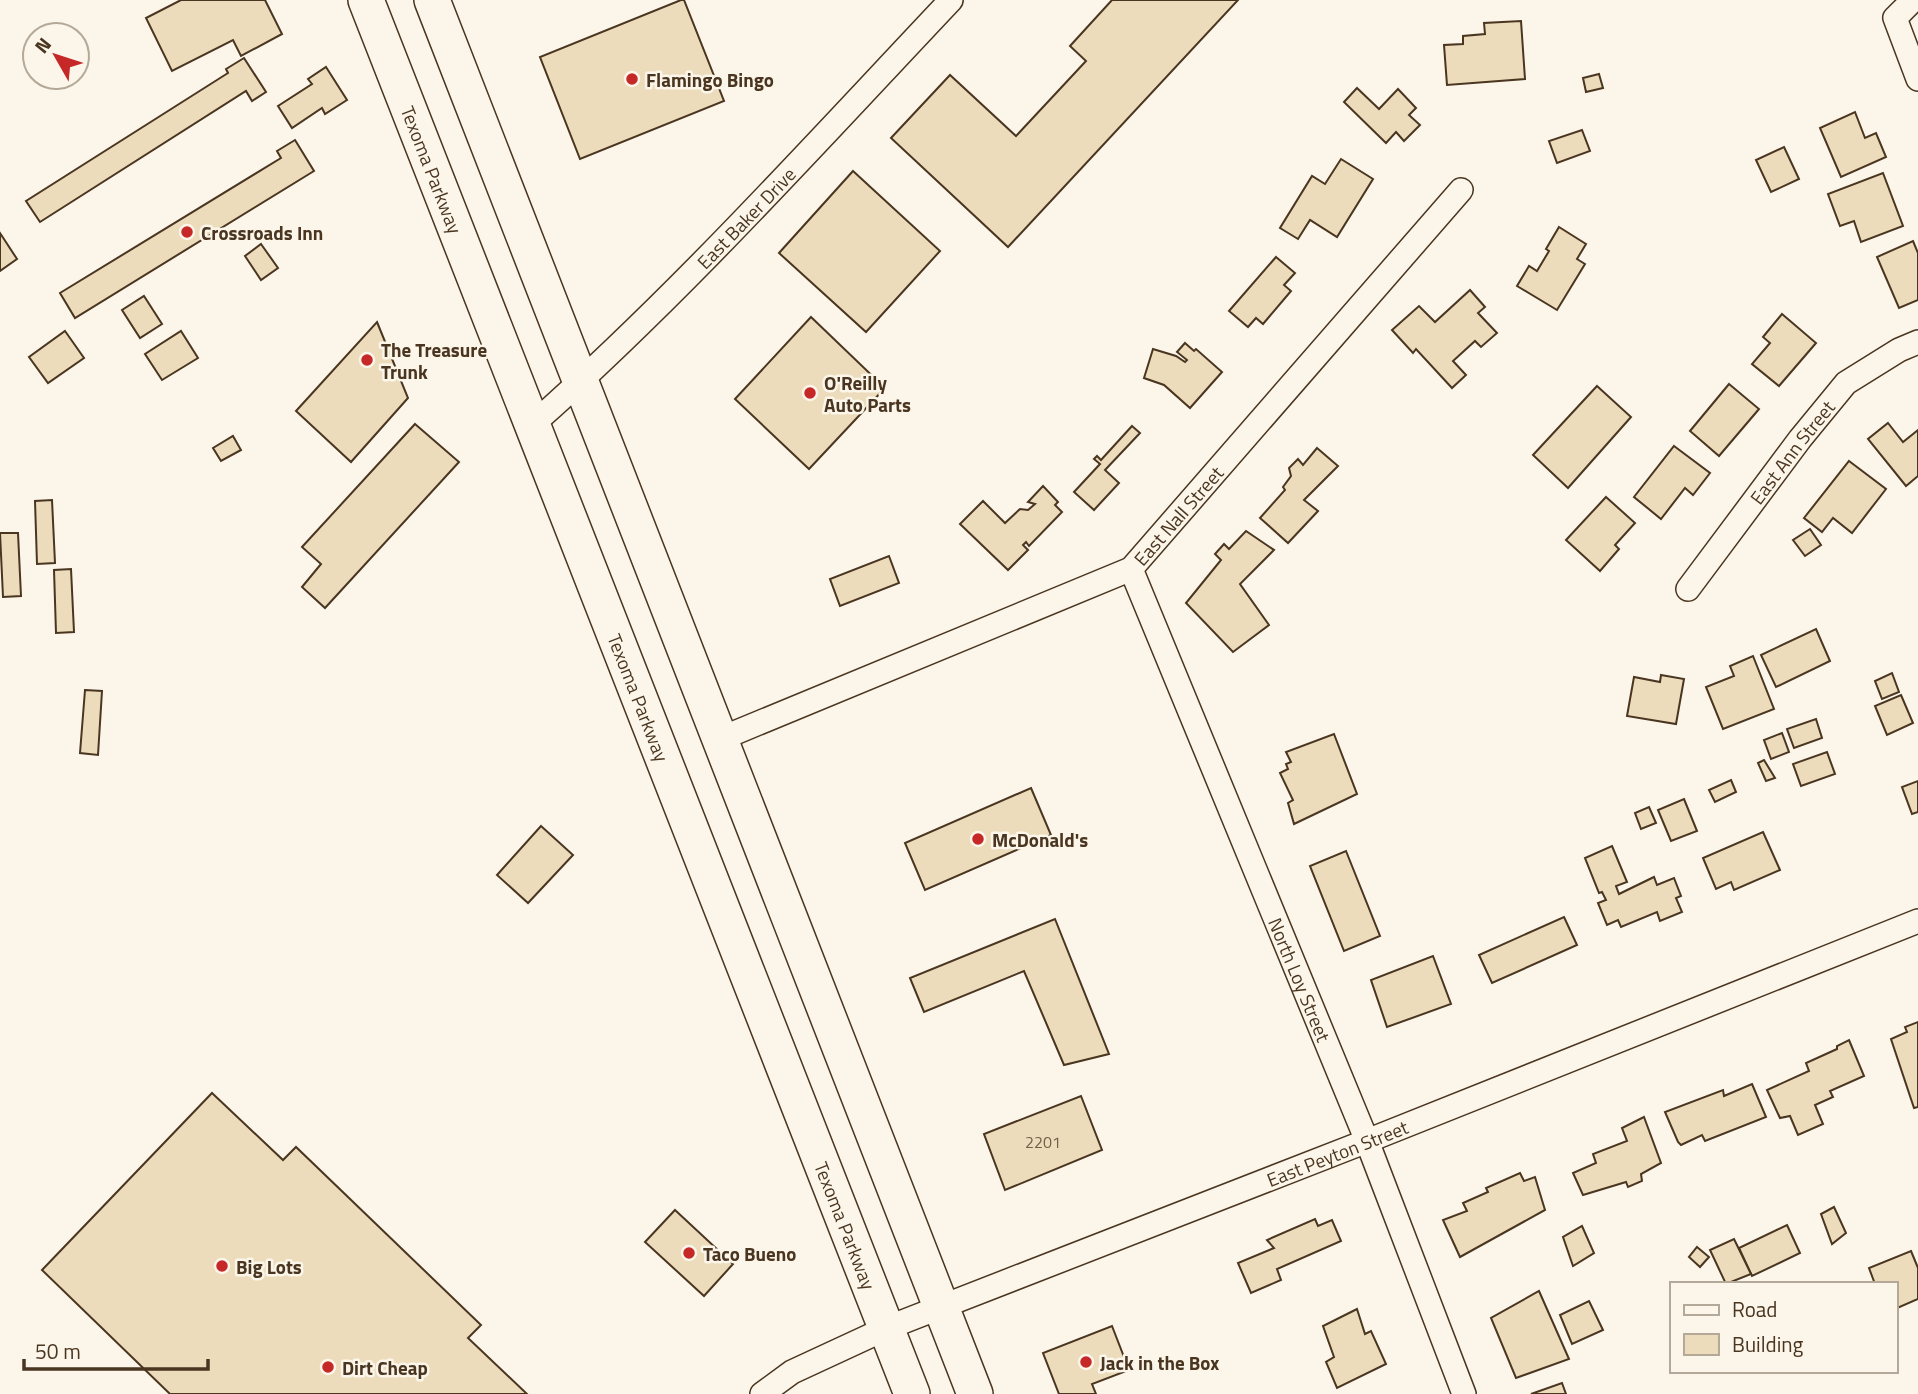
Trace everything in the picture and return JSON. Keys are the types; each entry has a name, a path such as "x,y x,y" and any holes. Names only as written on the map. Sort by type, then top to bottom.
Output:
{"main road":[{"name":"Texoma Parkway","path":"366,0 912,1394"},
{"path":"432,0 975,1394"}],"street":[{"name":"East Baker Drive","path":"532,425 580,382 733,230 951,0"},
{"path":"1913,0 1895,18 1918,79"},
{"name":"East Nall Street","path":"720,739 1131,569 1461,190"},
{"name":"East Ann Street","path":"1688,589 1800,439 1846,383 1899,350 1918,342"},
{"name":"North Loy Street","path":"1131,569 1367,1141 1464,1394"},
{"name":"East Peyton Street","path":"762,1394 792,1371 887,1328 1367,1141 1918,921"}],"building":[{"path":"181,0 265,0 282,34 241,56 233,40 172,71 146,18"},
{"name":"Flamingo Bingo","path":"684,0 724,101 580,159 540,57"},
{"path":"1112,0 1238,0 1008,247 891,138 950,75 1016,136 1086,61 1070,46"},
{"path":"1521,21 1525,79 1447,85 1444,45 1463,44 1463,36 1485,34 1484,23"},
{"path":"244,58 266,92 252,101 246,91 40,222 26,201 228,73 226,69"},
{"path":"326,67 347,100 325,114 322,108 292,128 278,106 312,84 308,79"},
{"path":"1599,74 1603,88 1586,92 1583,78"},
{"path":"1357,88 1379,109 1398,89 1416,108 1409,115 1420,125 1404,141 1396,132 1386,143 1344,102"},
{"path":"1855,112 1865,138 1876,133 1886,157 1841,177 1820,128"},
{"path":"1582,130 1590,151 1557,163 1549,141"},
{"name":"Crossroads Inn","path":"295,140 314,171 75,318 60,293 281,158 277,151"},
{"path":"1784,147 1799,179 1771,192 1756,160"},
{"path":"1341,159 1373,179 1337,237 1310,220 1298,239 1280,228 1312,176 1325,184"},
{"path":"853,171 940,251 866,332 779,253"},
{"path":"1883,173 1903,226 1861,242 1854,221 1840,226 1828,194"},
{"path":"1559,227 1586,244 1577,259 1585,264 1557,310 1517,286 1529,266 1537,271"},
{"path":"0,233 17,259 0,271"},
{"path":"1913,241 1918,253 1918,300 1899,308 1877,257"},
{"path":"261,244 278,268 261,280 245,256"},
{"path":"1276,257 1295,273 1284,285 1291,291 1263,324 1256,318 1248,327 1229,311"},
{"path":"1470,290 1485,307 1478,313 1497,333 1481,347 1475,341 1453,361 1466,375 1452,388 1416,349 1413,353 1392,330 1419,306 1435,322"},
{"path":"144,296 162,324 140,338 122,310"},
{"path":"1782,314 1816,343 1779,386 1752,364 1770,343 1763,337"},
{"name":"O'Reilly Auto Parts","path":"811,317 885,388 809,469 735,399"},
{"name":"The Treasure Trunk","path":"377,322 408,398 351,462 296,411"},
{"path":"65,331 84,358 48,383 29,357"},
{"path":"181,331 198,358 162,380 145,354"},
{"path":"1185,343 1222,372 1190,408 1164,385 1144,378 1153,349 1176,356 1185,362 1187,360 1177,352"},
{"path":"1729,384 1759,409 1719,456 1690,431"},
{"path":"1597,386 1631,417 1568,488 1533,455"},
{"path":"1888,423 1903,442 1918,430 1918,476 1906,486 1868,439"},
{"path":"415,424 459,462 325,608 302,587 321,564 302,547"},
{"path":"1132,426 1140,433 1105,470 1119,483 1094,510 1074,492 1100,464 1094,459 1097,456 1101,460"},
{"path":"233,436 241,450 221,461 213,448"},
{"path":"1674,446 1710,473 1693,495 1685,488 1661,519 1634,497"},
{"path":"1317,448 1338,466 1304,500 1318,511 1288,543 1260,518 1285,490 1283,487 1291,476 1289,468 1298,459 1303,465"},
{"path":"1849,461 1886,489 1852,533 1833,518 1822,532 1804,518"},
{"path":"1043,486 1058,502 1055,505 1062,512 1029,546 1026,542 1023,545 1028,550 1008,570 960,524 983,501 1005,523 1020,509 1028,510 1035,504 1028,502"},
{"path":"1606,497 1635,523 1615,545 1619,549 1600,571 1566,540"},
{"path":"52,500 55,563 37,564 35,501"},
{"path":"1810,529 1821,545 1805,556 1793,540"},
{"path":"1246,531 1274,550 1240,584 1269,625 1233,652 1186,603 1221,560 1215,554 1224,544 1229,549"},
{"path":"0,533 18,533 21,596 3,597"},
{"path":"889,556 899,583 840,606 830,579"},
{"path":"71,569 74,632 56,633 54,570"},
{"path":"1816,629 1830,661 1776,687 1761,655"},
{"path":"1753,656 1774,709 1723,729 1706,687 1734,676 1730,666"},
{"path":"1892,673 1899,692 1882,699 1875,681"},
{"path":"1661,675 1684,679 1676,724 1627,716 1634,677 1660,682"},
{"path":"85,690 102,691 98,755 80,753"},
{"path":"1901,695 1913,723 1887,735 1875,706"},
{"path":"1816,719 1822,738 1794,748 1787,729"},
{"path":"1782,733 1789,752 1771,759 1764,740"},
{"path":"1334,734 1357,794 1294,824 1288,803 1293,800 1280,773 1288,769 1286,764 1291,762 1286,752"},
{"path":"1827,752 1835,774 1801,786 1793,764"},
{"path":"1764,760 1775,778 1766,781 1758,763"},
{"path":"1731,780 1736,792 1715,802 1709,790"},
{"path":"1918,781 1918,812 1912,814 1902,787"},
{"name":"McDonald's","path":"1031,788 1051,835 925,890 905,843"},
{"path":"1684,799 1697,831 1671,841 1658,810"},
{"path":"1649,807 1656,823 1641,829 1635,813"},
{"path":"541,826 573,855 528,903 497,875"},
{"path":"1763,832 1780,870 1734,890 1731,882 1716,889 1703,858"},
{"path":"1612,846 1627,882 1616,886 1619,894 1654,877 1657,885 1674,878 1681,896 1676,898 1682,912 1660,921 1657,912 1621,927 1618,920 1607,925 1598,903 1606,900 1602,892 1599,893 1585,858"},
{"path":"1346,851 1380,936 1344,951 1310,866"},
{"path":"1564,917 1577,945 1492,983 1479,955"},
{"path":"1055,919 1109,1054 1064,1065 1024,971 924,1012 910,978"},
{"path":"1433,956 1451,1004 1387,1027 1371,980"},
{"path":"1918,1022 1918,1107 1914,1108 1891,1039 1907,1032 1905,1027"},
{"path":"1849,1040 1864,1076 1830,1091 1833,1097 1815,1105 1823,1124 1798,1135 1790,1116 1780,1118 1767,1090 1809,1071 1806,1063 1837,1049 1837,1046"},
{"path":"1752,1084 1766,1117 1705,1141 1702,1135 1681,1145 1678,1142 1665,1112 1723,1090 1724,1096"},
{"path":"212,1093 283,1160 296,1147 481,1325 468,1338 527,1394 170,1394 42,1270"},
{"path":"1081,1096 1102,1150 1005,1190 984,1134"},
{"path":"1644,1117 1661,1163 1641,1174 1642,1181 1628,1187 1626,1182 1583,1195 1573,1173 1596,1163 1593,1154 1627,1141 1622,1128"},
{"path":"1520,1173 1524,1181 1535,1177 1545,1210 1460,1257 1443,1220 1467,1211 1463,1203 1488,1192 1486,1188"},
{"path":"1834,1207 1846,1233 1832,1244 1821,1214"},
{"name":"Taco Bueno","path":"675,1210 733,1264 704,1296 645,1242"},
{"path":"1315,1219 1318,1226 1332,1220 1341,1241 1277,1269 1281,1280 1251,1293 1238,1263 1274,1248 1267,1240"},
{"path":"1787,1225 1800,1253 1752,1276 1739,1248"},
{"path":"1582,1226 1594,1253 1573,1266 1563,1237"},
{"path":"1734,1239 1751,1274 1725,1282 1710,1250"},
{"path":"1697,1247 1709,1257 1700,1267 1689,1257"},
{"path":"1911,1251 1918,1268 1918,1299 1897,1308 1897,1282 1874,1282 1869,1268"},
{"path":"1539,1291 1569,1359 1516,1378 1491,1318"},
{"path":"1589,1301 1603,1330 1572,1344 1560,1315"},
{"path":"1357,1309 1365,1334 1371,1331 1386,1364 1337,1388 1326,1362 1334,1357 1323,1326"},
{"name":"Jack in the Box","path":"1112,1326 1129,1370 1092,1384 1096,1394 1059,1394 1043,1353"},
{"path":"1562,1383 1566,1394 1531,1394"}],"place":[{"name":"Flamingo Bingo","path":"632,79"},
{"name":"Crossroads Inn","path":"187,232"},
{"name":"The Treasure Trunk","path":"367,360"},
{"name":"O'Reilly Auto Parts","path":"810,393"},
{"name":"McDonald's","path":"978,839"},
{"name":"Taco Bueno","path":"689,1253"},
{"name":"Big Lots","path":"222,1266"},
{"name":"Jack in the Box","path":"1086,1362"},
{"name":"Dirt Cheap","path":"328,1367"}]}
